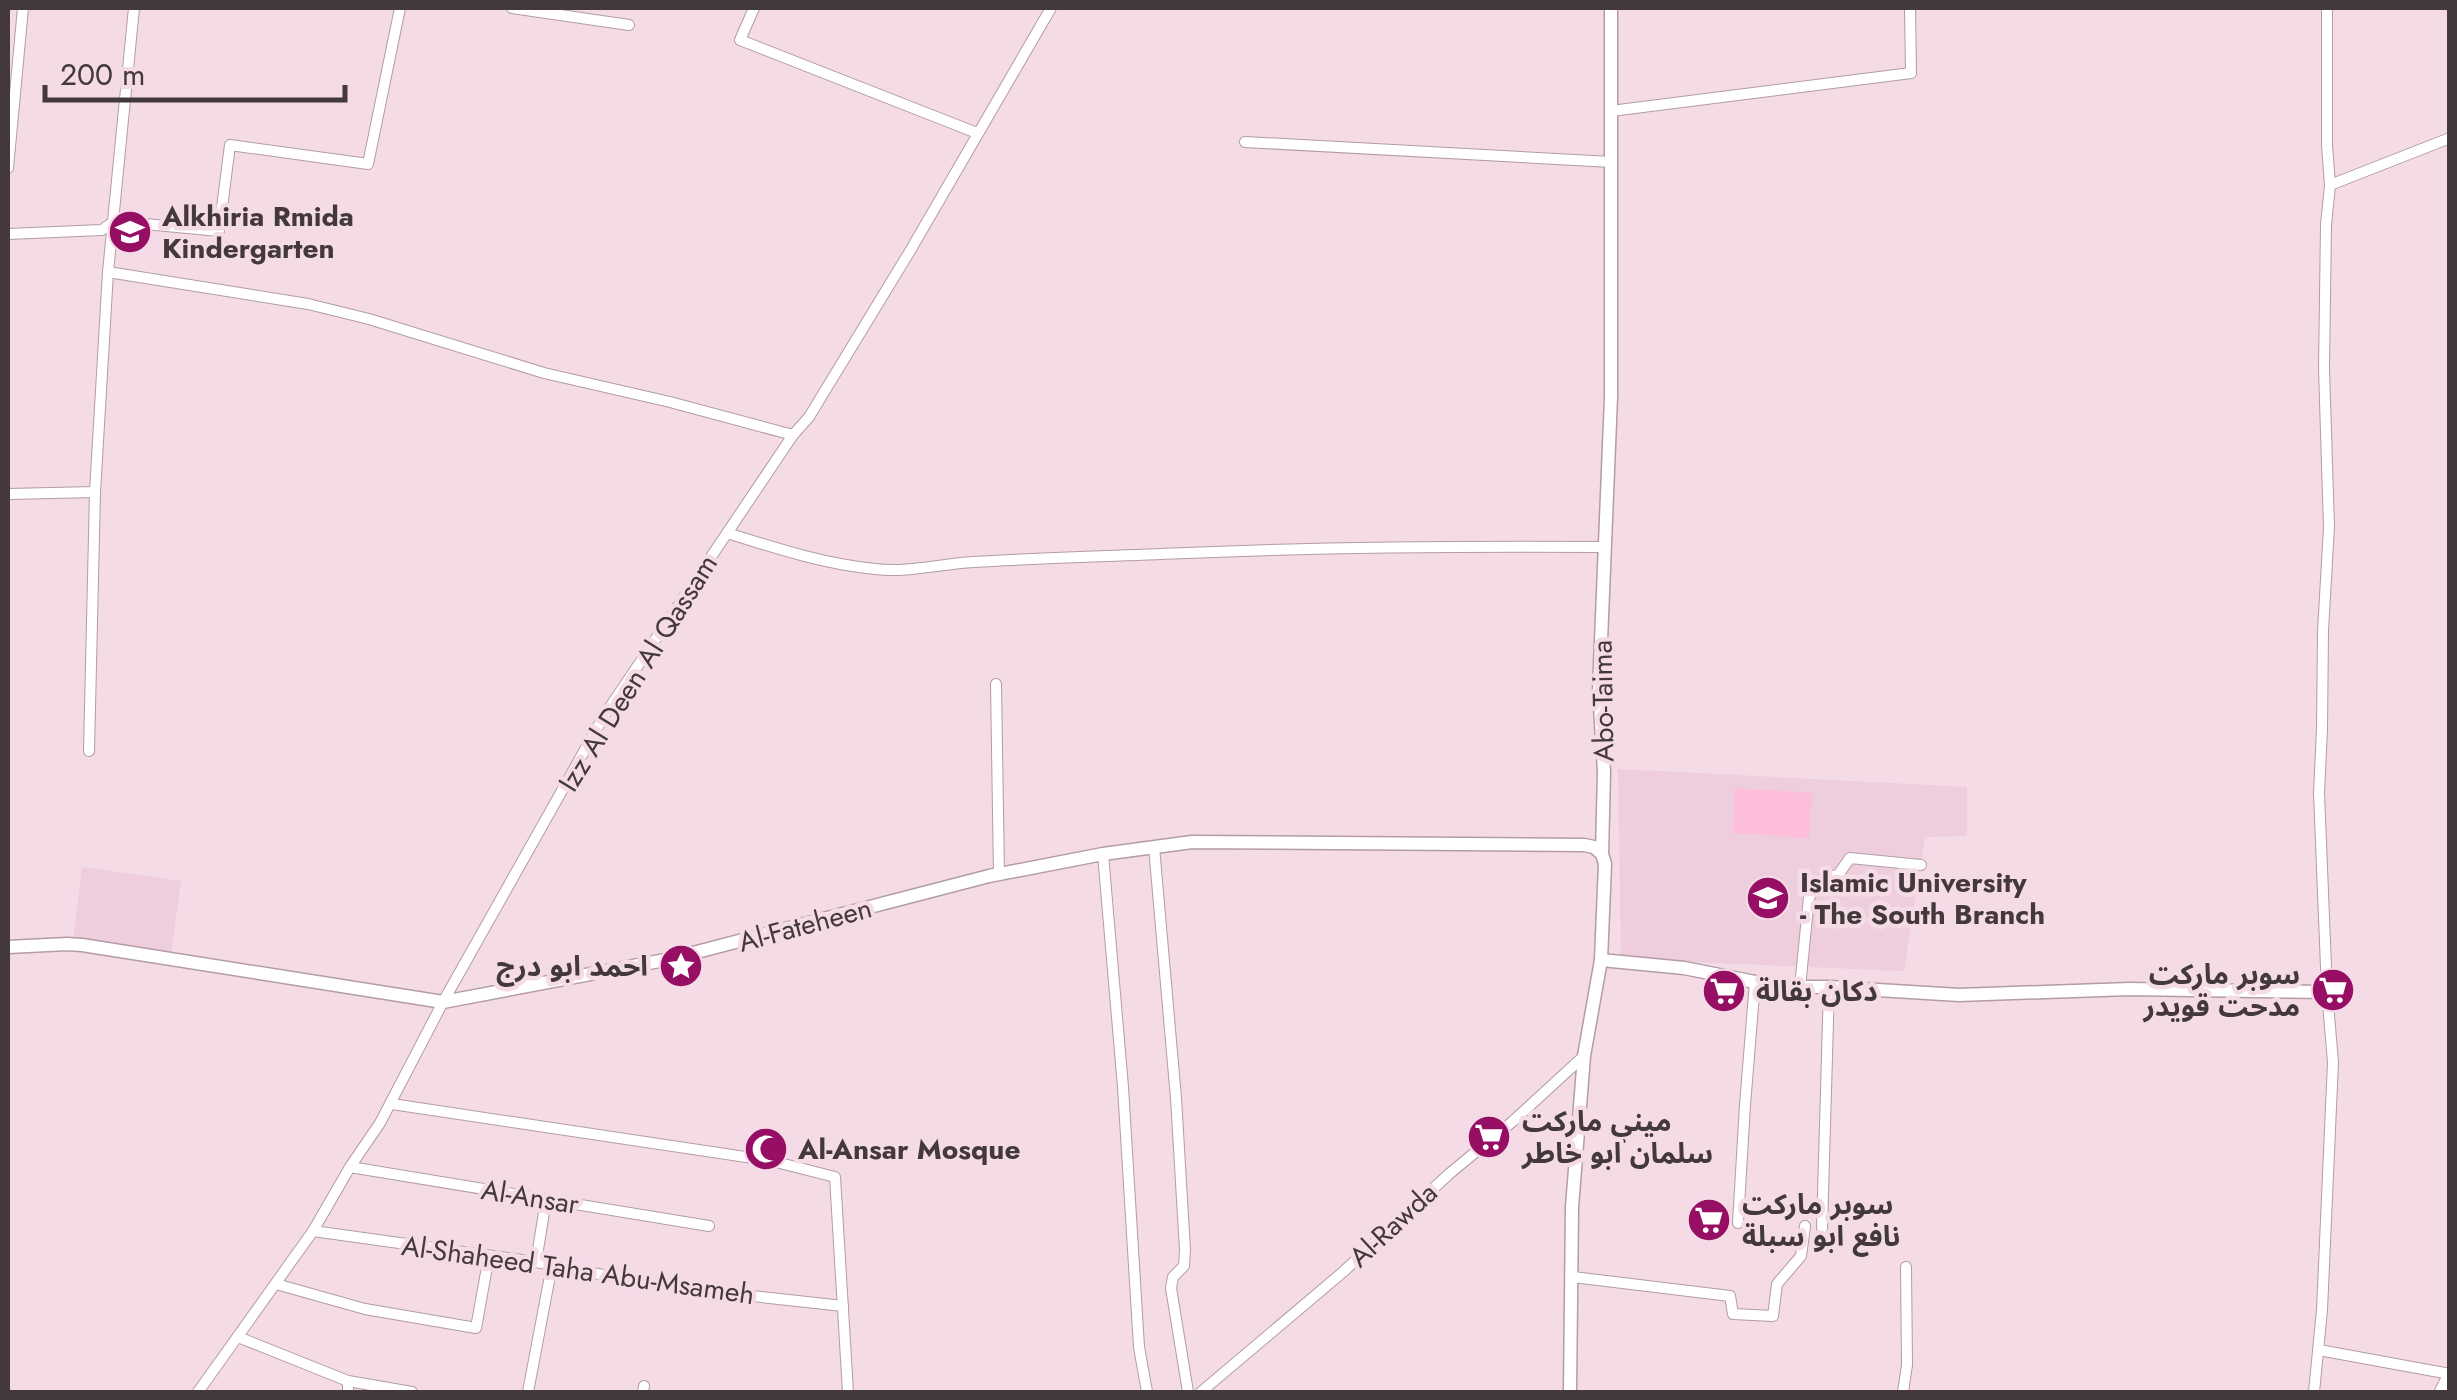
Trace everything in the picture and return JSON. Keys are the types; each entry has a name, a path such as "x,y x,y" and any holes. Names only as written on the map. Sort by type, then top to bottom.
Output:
{"highway":[{"path":"2444,1392 2450,1377"}],"street":[{"path":"8,168 23,8"},
{"path":"89,751 95,492 108,272 134,8"},
{"path":"8,234 102,230 114,221 219,231 230,145 368,164 400,8"},
{"path":"512,8 548,10 630,25"},
{"path":"754,8 740,40 977,132"},
{"name":"Izz Al Deen Al Qassam","path":"198,1392 313,1232 392,1104 444,1002 604,716 808,417 1051,8"},
{"name":"Abo-Taima","path":"1570,1392 1572,1206 1584,1056 1601,960 1605,864 1599,690 1610,396 1610,8"},
{"path":"1611,111 1911,73 1910,8"},
{"path":"2314,1392 2333,1062 2318,793 2328,527 2324,369 2330,185 2327,8"},
{"path":"2330,185 2450,138"},
{"path":"1244,142 1611,162"},
{"path":"108,272 308,304 544,373 793,435"},
{"path":"8,494 95,492"},
{"path":"727,534 796,554 898,570 1208,552 1400,546 1605,546"},
{"path":"996,684 999,874"},
{"name":"Al-Fateheen","path":"8,947 82,945 444,1002 686,956 999,874 1192,842 1584,845 1602,854"},
{"path":"1154,848 1185,1250 1184,1266 1173,1277 1171,1288 1188,1392"},
{"path":"1103,854 1124,1086 1140,1347 1147,1392"},
{"path":"1800,987 1808,897 1823,878 1838,875 1850,858 1921,865"},
{"path":"1601,960 1684,968 1800,987 1959,995 2129,989 2327,992"},
{"path":"1738,1223 1755,982"},
{"path":"1822,1228 1829,987"},
{"name":"Al-Rawda","path":"1201,1392 1343,1272 1584,1056"},
{"path":"392,1104 772,1161 835,1177 848,1392"},
{"name":"Al-Ansar","path":"350,1167 710,1226"},
{"path":"536,1262 546,1200"},
{"path":"1573,1277 1730,1296 1733,1314 1773,1316 1777,1284 1801,1256 1805,1226"},
{"name":"Al-Shaheed Taha Abu-Msameh","path":"313,1232 536,1262 661,1286 843,1306"},
{"path":"276,1284 366,1309 476,1328 489,1256"},
{"path":"528,1392 552,1265"},
{"path":"1902,1392 1907,1365 1906,1267"},
{"path":"238,1338 348,1387 412,1392"},
{"path":"2318,1350 2450,1377"}],"shaded area":[{"name":"Islamic University - The South Branch","path":"1618,769 1967,787 1967,836 1925,837 1904,971 1621,959"},
{"path":"1735,788 1812,793 1809,838 1733,833"},
{"path":"82,867 181,881 171,955 73,941"}],"place":[{"name":"Alkhiria Rmida Kindergarten","path":"130,232"},
{"name":"Islamic University - The South Branch","path":"1768,898"},
{"name":"احمد ابو درج","path":"681,966"},
{"name":"سوبر ماركت مدحت قويدر","path":"2333,990"},
{"name":"دكان بقالة","path":"1724,991"},
{"name":"ميني ماركت سلمان ابو خاطر","path":"1489,1137"},
{"name":"Al-Ansar Mosque","path":"766,1149"},
{"name":"سوبر ماركت نافع ابو سبلة","path":"1709,1220"}]}
